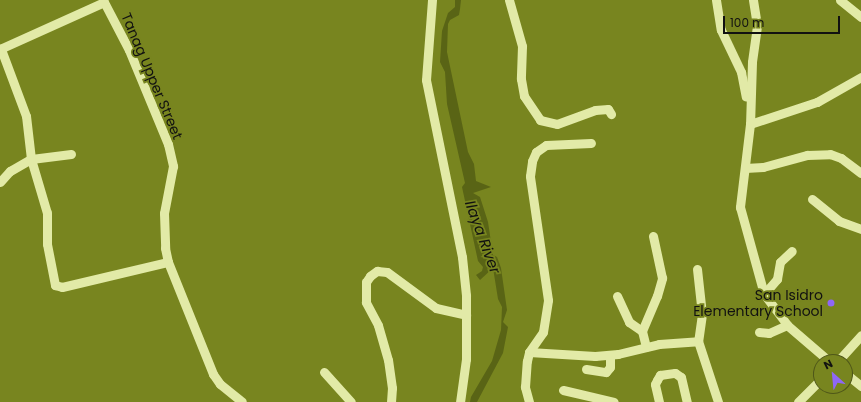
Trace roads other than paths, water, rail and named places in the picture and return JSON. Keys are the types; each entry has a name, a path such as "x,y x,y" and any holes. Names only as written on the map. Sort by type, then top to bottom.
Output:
{"street":[{"path":"432,0 426,80 462,257 466,315 466,359 460,402"},
{"path":"509,0 522,46 521,79 524,96 540,120 557,124 595,110 608,109 611,114"},
{"path":"716,0 720,30 741,72 750,114"},
{"path":"753,0 757,26 752,62 750,124 739,202 764,294 787,325 821,354"},
{"path":"840,0 861,17"},
{"name":"Tanag Upper Street","path":"0,49 104,2 129,50 168,144 173,166 164,213 168,262 214,374 220,384 242,402"},
{"path":"0,49 26,116 31,159 47,213 47,244 58,287 168,262"},
{"path":"750,124 817,102 861,77"},
{"path":"529,402 525,377 529,352 543,332 548,300 530,176 532,161 536,152 546,146 590,142"},
{"path":"0,182 10,171 31,159 71,154"},
{"path":"745,168 763,167 807,155 830,154 841,158 861,173"},
{"path":"812,199 839,221 861,229"},
{"path":"646,347 642,330 657,296 662,278 659,257 653,236"},
{"path":"764,294 775,282 780,262 792,251"},
{"path":"697,269 702,314 698,341 718,402"},
{"path":"391,402 392,388 388,360 378,325 366,302 366,282 370,276 378,271 387,272 436,308 466,315"},
{"path":"617,296 629,322 642,330"},
{"path":"759,332 769,333 787,325"},
{"path":"844,354 861,336"},
{"path":"529,352 610,355 646,347 698,341"},
{"path":"586,369 606,372 610,367 610,355"},
{"path":"324,372 351,402"},
{"path":"659,402 655,384 657,380 660,375 675,373 681,377 687,402"},
{"path":"853,380 861,386"},
{"path":"798,402 813,387"},
{"path":"563,390 576,398 614,402"}],"water":[{"name":"Ilaya River","path":"455,0 461,0 460,9 459,15 450,20 448,24 447,52 468,152 474,164 476,181 491,187 473,193 480,197 488,222 493,255 497,257 501,268 507,310 503,322 508,327 503,353 477,402 470,402 471,397 492,361 501,330 502,307 498,299 493,268 480,280 476,275 482,271 483,267 478,261 462,187 465,183 447,104 445,72 440,62 442,31 448,13 455,7"}],"place":[{"name":"San Isidro Elementary School","path":"831,303"}]}
